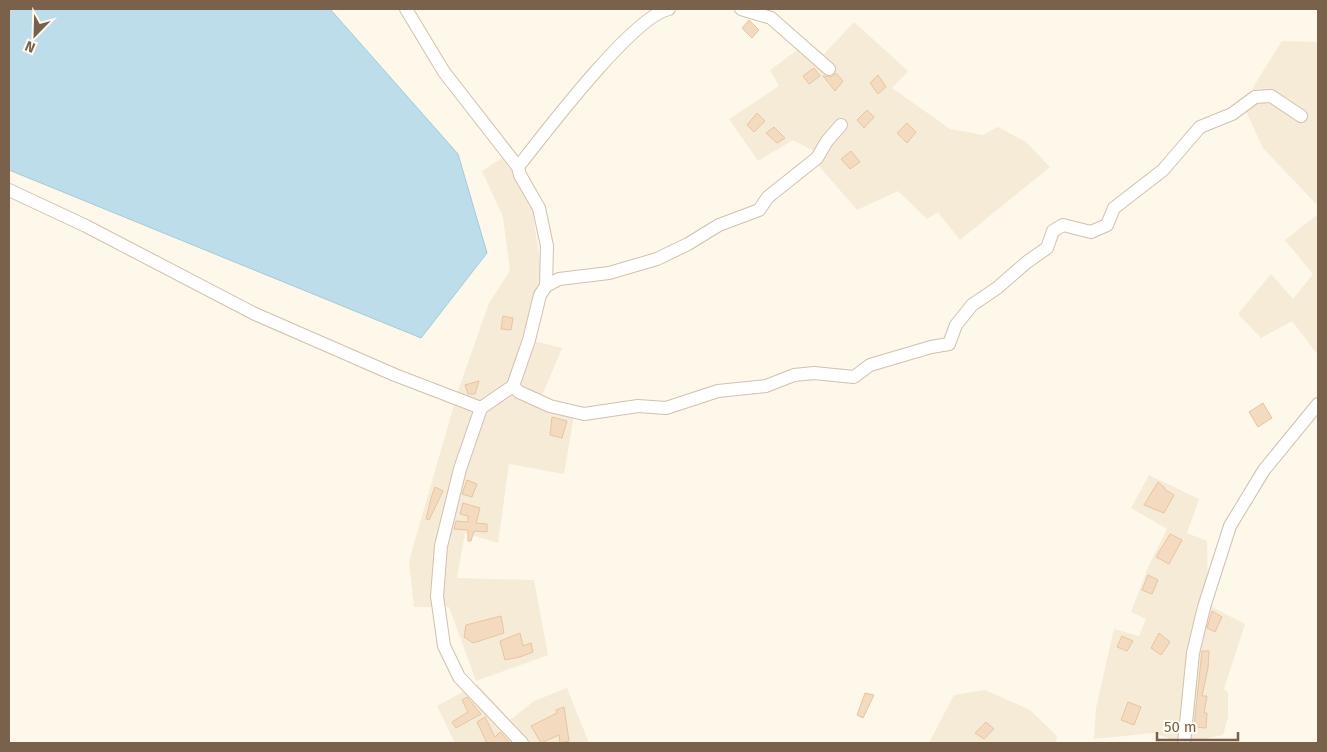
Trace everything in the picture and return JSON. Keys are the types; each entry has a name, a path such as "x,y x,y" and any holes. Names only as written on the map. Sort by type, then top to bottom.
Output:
{"street":[{"path":"406,9 444,72 518,167 520,175 539,208 547,246 546,286"},
{"path":"518,167 567,106 629,36 661,10 669,9"},
{"path":"741,9 771,18 829,69"},
{"path":"513,386 520,392 550,406 584,414 638,406 666,408 718,391 766,386 794,375 814,373 854,377 870,365 931,347 949,344 956,325 972,305 997,288 1027,262 1047,248 1053,231 1063,225 1091,232 1107,225 1114,208 1163,170 1200,127 1232,114 1255,97 1271,96 1301,116"},
{"path":"522,743 459,677 444,646 437,596 440,546 460,469 481,408 513,386 529,340 540,295 546,286 559,279 609,273 657,259 688,244 719,225 759,210 768,197 817,158 827,141 841,125"},
{"path":"9,190 86,226 255,314 394,375 481,408"},
{"path":"1184,743 1193,653 1215,568 1230,526 1264,470 1318,404"}],"shaded area":[{"path":"854,22 908,71 892,88 950,129 983,135 998,127 1026,142 1050,167 960,240 938,212 927,219 898,191 857,210 813,159 819,154 793,140 758,161 729,119 779,86 770,70 808,42 824,54"},
{"path":"1282,41 1318,42 1318,206 1263,148 1243,105"},
{"path":"505,156 532,209 544,286 533,296 522,338 562,348 541,398 575,409 564,474 509,464 498,543 465,533 457,578 534,580 548,655 476,681 449,607 414,607 409,561 458,391 489,303 510,271 503,217 482,171"},
{"path":"1318,214 1318,355 1292,321 1261,338 1238,314 1271,274 1293,299 1313,274 1285,240"},
{"path":"1149,475 1199,499 1187,533 1207,541 1208,595 1212,607 1245,624 1224,689 1228,693 1228,717 1223,735 1184,743 1153,733 1094,739 1096,708 1114,629 1139,636 1146,619 1131,612 1149,565 1167,529 1131,508"},
{"path":"477,684 510,720 534,701 567,688 589,743 455,743 437,706"},
{"path":"985,690 1030,710 1057,736 1056,743 929,743 954,695"}],"water":[{"path":"9,9 330,9 458,154 487,253 421,338 9,170"}],"building":[{"path":"749,20 759,30 752,38 742,28"},
{"path":"814,68 820,76 809,84 803,76"},
{"path":"836,73 843,81 835,91 823,76 831,77"},
{"path":"878,75 886,87 878,94 870,83"},
{"path":"867,110 874,117 864,128 857,120"},
{"path":"757,113 765,121 754,132 747,125"},
{"path":"907,123 916,132 907,143 897,133"},
{"path":"774,127 785,138 777,143 766,133"},
{"path":"851,151 860,162 850,169 841,159"},
{"path":"503,316 513,318 511,330 501,329"},
{"path":"479,381 475,394 468,394 465,385"},
{"path":"1263,403 1272,418 1258,427 1249,412"},
{"path":"552,417 567,421 562,438 550,435"},
{"path":"467,480 477,484 472,497 462,494"},
{"path":"1158,482 1164,489 1174,495 1164,513 1144,505"},
{"path":"435,487 443,491 429,520 426,519"},
{"path":"463,503 480,508 476,523 487,524 487,532 474,531 471,541 468,541 468,530 454,529 456,521 468,522 468,516 460,514"},
{"path":"1170,534 1182,540 1169,564 1156,557"},
{"path":"1148,575 1158,580 1152,594 1142,590"},
{"path":"1212,611 1222,617 1215,632 1207,628"},
{"path":"501,616 504,633 473,643 464,637 466,625"},
{"path":"520,633 523,646 531,643 533,652 505,660 500,641"},
{"path":"1159,633 1170,642 1161,655 1151,648"},
{"path":"1122,636 1133,641 1127,651 1117,647"},
{"path":"1202,651 1209,651 1208,668 1202,696 1207,696 1204,713 1207,713 1206,728 1194,727"},
{"path":"865,693 874,695 863,718 857,715"},
{"path":"467,697 481,714 456,728 452,722 468,712 462,700"},
{"path":"1128,702 1141,707 1134,725 1121,720"},
{"path":"564,707 569,741 560,743 559,735 541,743 531,726 557,713 556,710"},
{"path":"485,717 495,737 500,732 510,743 487,743 477,722"},
{"path":"986,722 994,729 984,739 975,733"}]}
